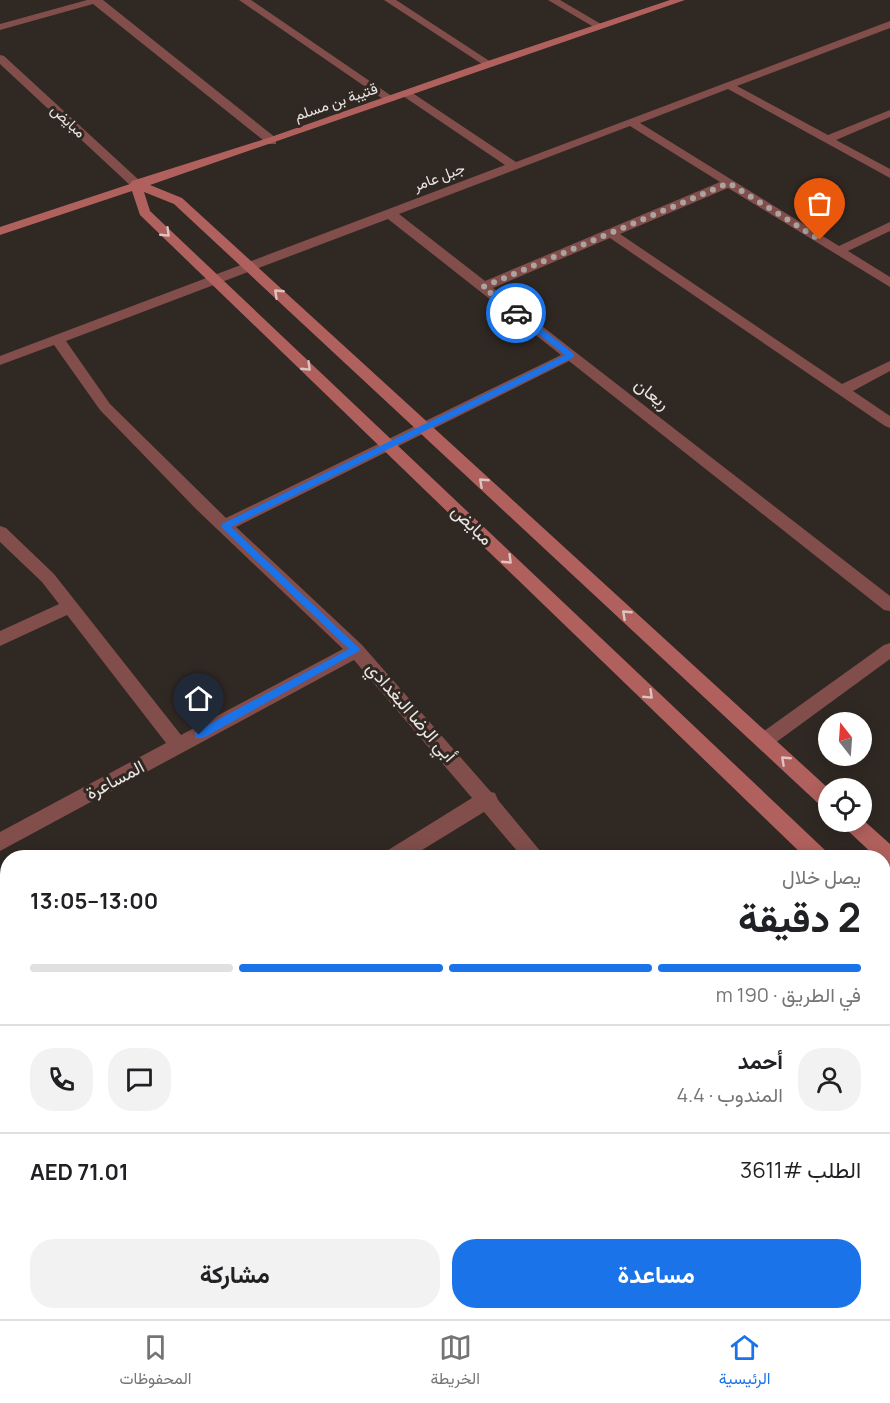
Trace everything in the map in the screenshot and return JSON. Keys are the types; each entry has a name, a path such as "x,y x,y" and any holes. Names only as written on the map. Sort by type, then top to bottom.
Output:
{"street":[{"path":"0,27 95,0 272,141"},
{"path":"244,0 390,99"},
{"path":"389,0 489,64"},
{"path":"553,0 600,27"},
{"name":"قتيبة بن مسلم","path":"0,231 136,184 272,141 489,64 680,0"},
{"name":"جبل عامر","path":"0,361 890,24"},
{"name":"مبايض","path":"0,58 136,184 178,201 818,791"},
{"path":"728,85 890,174"},
{"path":"407,94 514,166"},
{"path":"828,140 890,113"},
{"path":"631,122 890,284"},
{"path":"483,287 729,183"},
{"name":"مبايض","path":"136,184 144,212 812,850"},
{"name":"ريعان","path":"389,213 890,605"},
{"path":"838,251 890,226"},
{"path":"611,233 890,423"},
{"name":"أبي الرضا البغدادي","path":"57,339 105,407 225,526 356,650 488,799 529,850"},
{"path":"225,526 571,356"},
{"path":"842,390 890,365"},
{"path":"0,532 48,578 179,746"},
{"path":"0,639 70,606"},
{"name":"المساعرة","path":"0,842 356,650"},
{"path":"764,741 890,650"},
{"path":"405,850 488,799"},
{"path":"863,832 882,850"}],"way so far":[{"path":"516,313 483,287 729,183 820,240"}],"route":[{"path":"199,735 356,650 225,526 571,356 516,313"}]}
